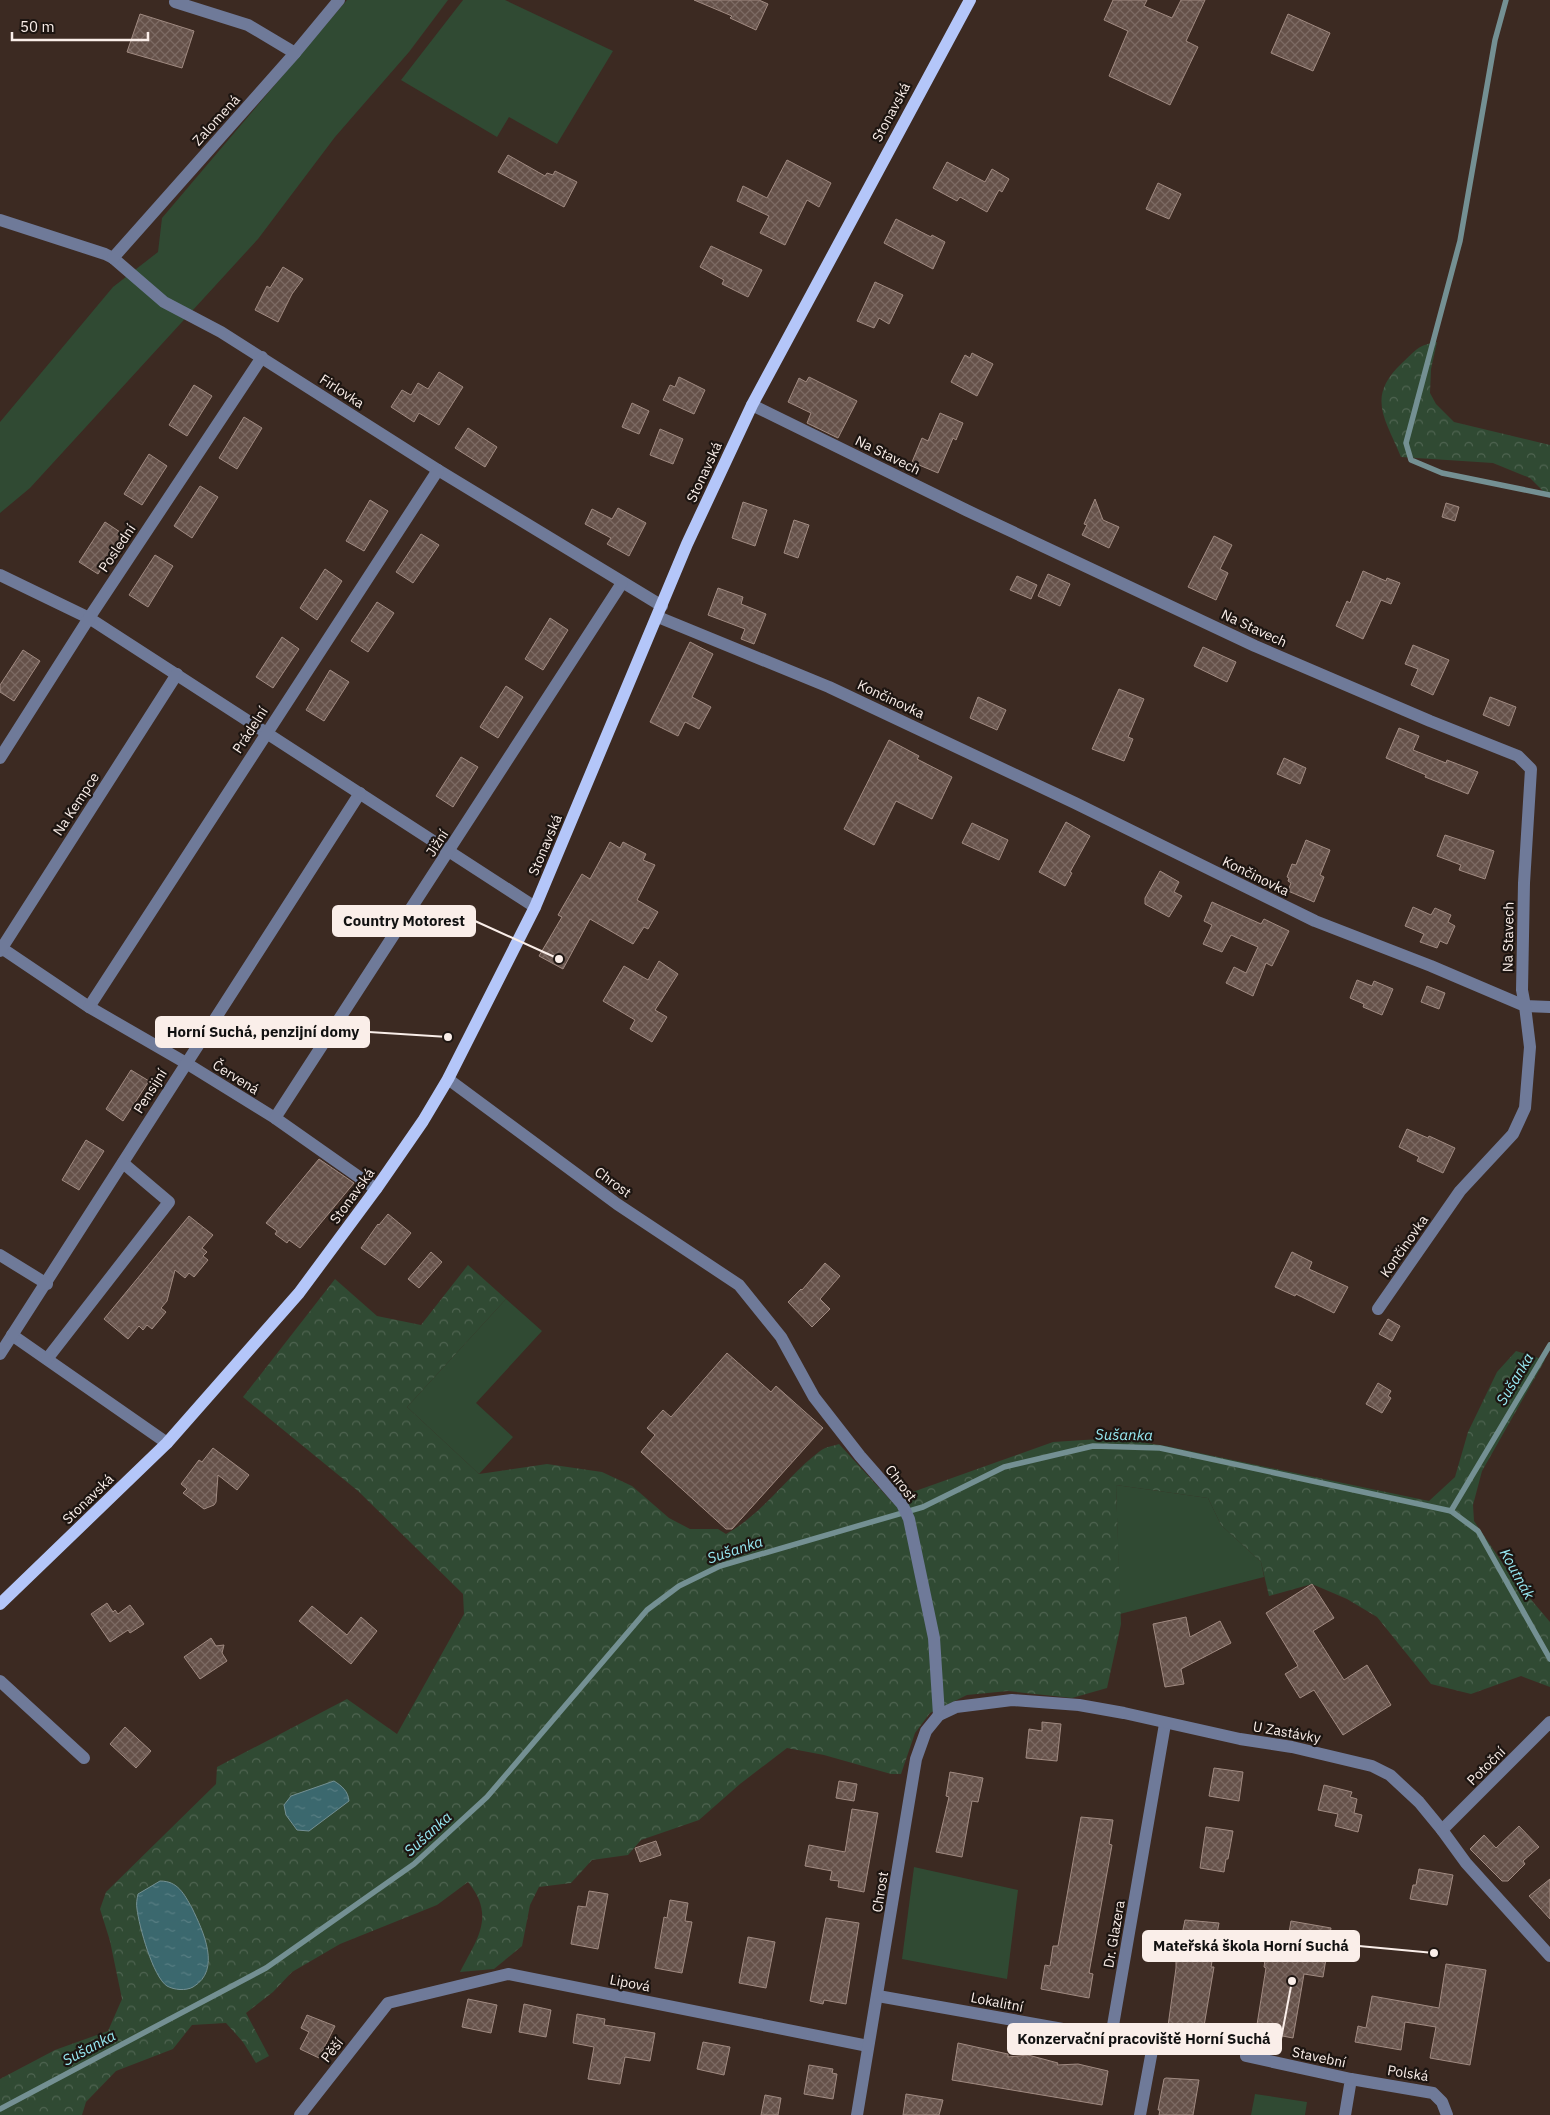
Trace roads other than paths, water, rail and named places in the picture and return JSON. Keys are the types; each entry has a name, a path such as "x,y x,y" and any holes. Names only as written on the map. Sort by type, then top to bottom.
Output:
{"main road":[{"name":"Stonavská","path":"0,1604 167,1443 300,1293 423,1121 448,1079 535,907 687,544 752,405 970,0"}],"street":[{"name":"Zalomená","path":"112,258 295,53 339,0"},
{"path":"175,2 248,25 295,53"},
{"name":"Firlovka","path":"0,220 105,254 112,258 164,302 221,332 262,357 438,470 622,583 660,611"},
{"name":"Poslední","path":"0,758 89,618 262,357"},
{"name":"Na Stavech","path":"752,405 957,506 1255,646 1430,722 1518,756 1530,769 1524,883 1522,990 1525,1006"},
{"name":"Prádelní","path":"89,1007 438,470"},
{"path":"0,575 89,618 535,907"},
{"name":"Jižní","path":"275,1118 450,851 622,583"},
{"name":"Končinovka","path":"660,611 829,687 1075,803 1316,921 1431,966 1525,1006 1530,1047 1525,1108 1514,1134 1460,1191 1378,1309"},
{"name":"Na Kempce","path":"1,948 177,674"},
{"name":"Pensijní","path":"0,1354 47,1284 186,1063 360,793"},
{"name":"Červená","path":"1,948 89,1007 186,1063 275,1118 376,1189"},
{"path":"1525,1006 1550,1007"},
{"name":"Chrost","path":"448,1079 617,1204 739,1285 780,1337 814,1397 860,1456 902,1504 909,1519 934,1638 940,1715 926,1731 916,1760 857,2115"},
{"path":"47,1359 168,1202 123,1163"},
{"path":"0,1255 47,1284"},
{"path":"12,1335 167,1443"},
{"path":"0,1681 84,1758"},
{"name":"U Zastávky","path":"940,1715 956,1706 986,1702 1038,1700 1124,1713 1165,1724 1292,1747 1372,1766 1390,1775 1419,1802 1466,1863 1550,1956"},
{"name":"Potoční","path":"1442,1830 1550,1722"},
{"name":"Dr. Glazera","path":"1111,2037 1165,1724"},
{"name":"Lipová","path":"388,2003 508,1974 868,2046"},
{"name":"Lokalitní","path":"878,1996 1111,2037"},
{"name":"Pěší","path":"300,2115 388,2003"},
{"path":"1111,2037 1153,2045 1140,2115"},
{"name":"Stavební","path":"1246,2056 1352,2079 1346,2115"},
{"name":"Polská","path":"1352,2079 1433,2092 1442,2102 1447,2115"}],"water":[{"path":"334,1781 344,1789 349,1801 309,1831 297,1830 286,1815 284,1805 291,1796"},
{"path":"160,1881 171,1883 180,1889 192,1908 205,1939 208,1950 207,1971 202,1980 190,1988 173,1988 167,1986 162,1981 152,1962 138,1917 138,1894"}],"waterway":[{"path":"1506,0 1495,40 1460,241 1406,443 1411,460 1442,473 1550,495"},
{"name":"Sušanka","path":"0,2109 266,1968 414,1864 487,1797 647,1610 679,1586 720,1566 923,1507 1004,1467 1093,1446 1160,1448 1451,1511 1550,1345"},
{"name":"Koutnák","path":"1451,1511 1478,1531 1550,1659"}],"place":[{"name":"Country Motorest","path":"559,959"},
{"name":"Horní Suchá, penzijní domy","path":"448,1037"},
{"name":"Mateřská škola Horní Suchá","path":"1434,1953"},
{"name":"Konzervační pracoviště Horní Suchá","path":"1292,1981"}]}
